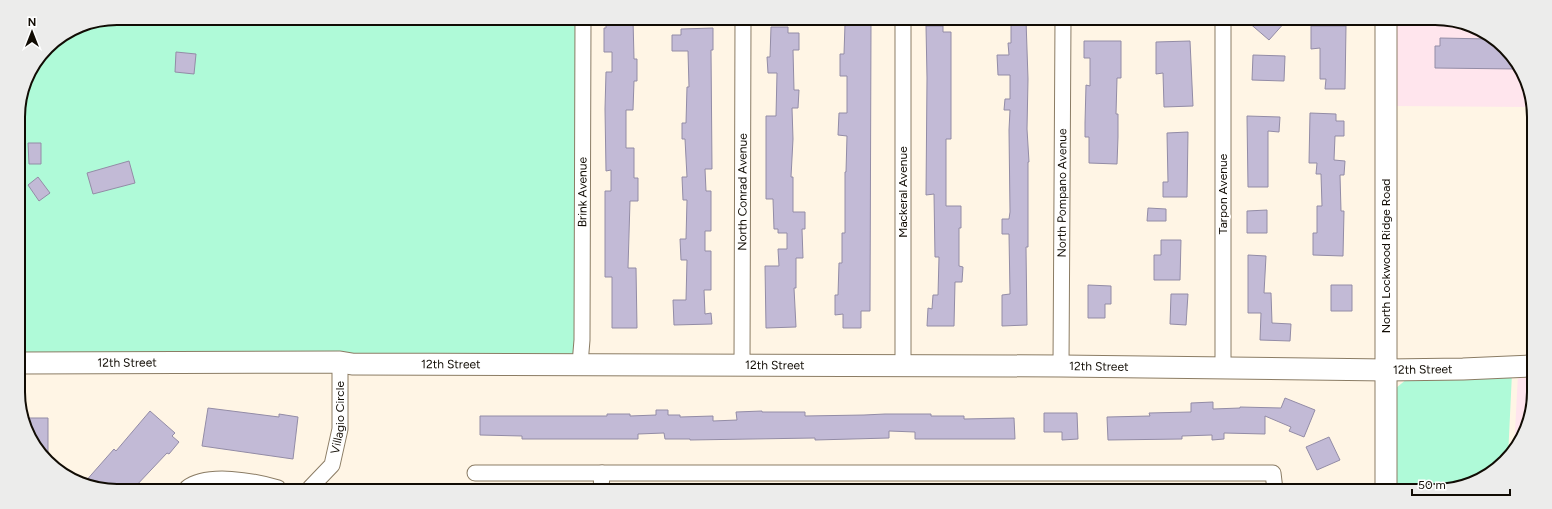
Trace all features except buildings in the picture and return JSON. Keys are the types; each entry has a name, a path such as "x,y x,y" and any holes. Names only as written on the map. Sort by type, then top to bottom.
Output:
{"street":[{"name":"Brink Avenue","path":"580,364 582,332 583,25"},
{"name":"North Conrad Avenue","path":"742,365 743,25"},
{"name":"Mackeral Avenue","path":"903,25 903,365"},
{"name":"North Pompano Avenue","path":"1061,366 1063,25"},
{"name":"Tarpon Avenue","path":"1222,25 1222,367"},
{"name":"North Lockwood Ridge Road","path":"1386,25 1386,484"},
{"name":"12th Street","path":"25,363 340,362 352,364 903,365 1222,367 1387,370 1527,366"},
{"name":"Villagio Circle","path":"314,484 332,465 340,428 340,362"},
{"path":"475,473 1273,473 1274,484"},
{"path":"601,484 602,473"},
{"path":"194,484 208,479 224,478 256,484"}],"shaded area":[{"path":"1393,25 1435,25 1459,28 1470,32 1481,37 1500,52 1518,76 1526,107 1393,106"},
{"path":"1518,374 1527,374 1527,392 1524,416 1515,439"}],"green space":[{"path":"117,25 576,25 574,357 25,355 25,111 28,93 40,66 56,48 71,37 93,28"},
{"path":"1512,373 1508,447 1496,461 1481,472 1459,481 1441,484 1391,484 1396,388 1407,379"}]}
